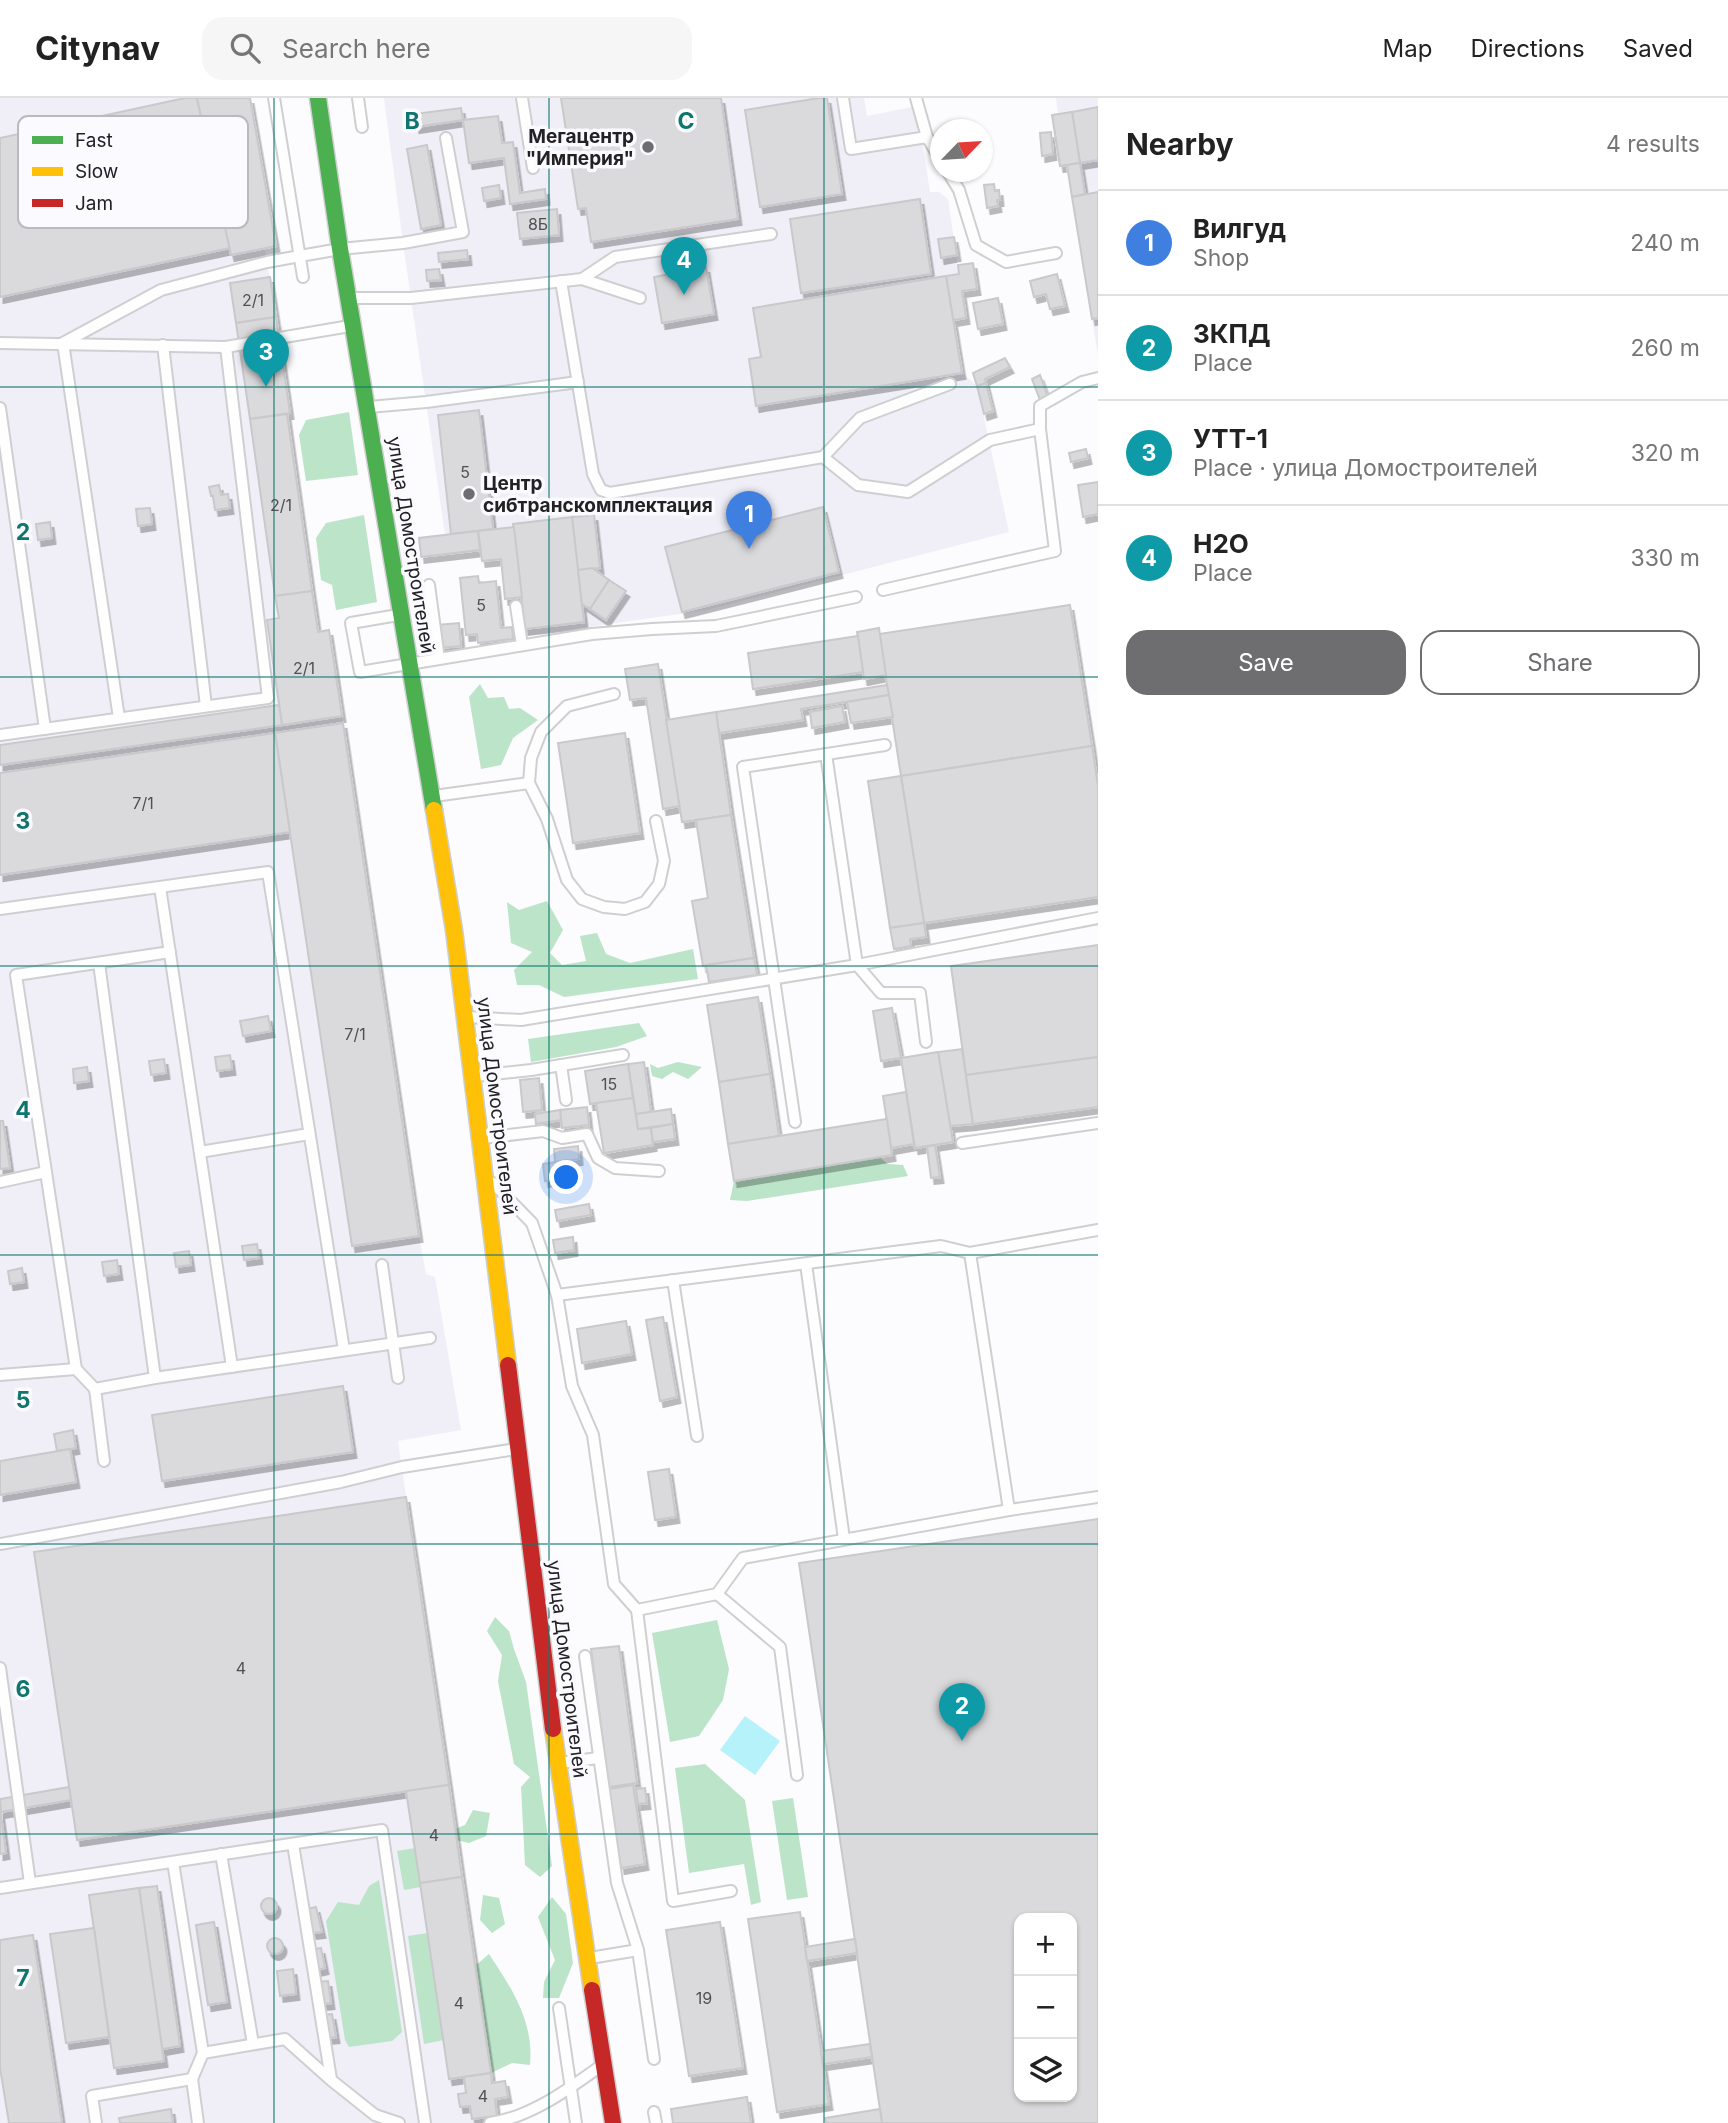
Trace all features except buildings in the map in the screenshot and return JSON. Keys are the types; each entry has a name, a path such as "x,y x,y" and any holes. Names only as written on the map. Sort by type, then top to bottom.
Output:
{"street":[{"name":"улица Домостроителей","path":"318,98 348,298 454,930 557,1763 613,2123"}],"lane":[{"path":"274,98 303,277"},
{"path":"358,98 362,127"},
{"path":"522,98 533,168"},
{"path":"844,98 851,149 927,136"},
{"path":"916,98 930,141"},
{"path":"63,343 161,290 267,262 463,232 446,138"},
{"path":"954,182 976,245 1006,262 1056,253"},
{"path":"582,279 615,257 771,234"},
{"path":"348,298 411,298 582,279 640,298"},
{"path":"561,281 593,474 601,490 610,493 822,457 860,418 950,384"},
{"path":"0,343 226,347 353,326"},
{"path":"63,343 119,718"},
{"path":"163,345 206,706"},
{"path":"0,735 268,698 226,347"},
{"path":"883,590 1055,551 1040,429 1040,406 1083,382 1098,378"},
{"path":"366,407 578,382"},
{"path":"0,408 45,729"},
{"path":"822,457 858,485 908,492 990,440 1040,429"},
{"path":"429,585 439,659"},
{"path":"401,615 351,623 360,672 592,634 716,626 856,597"},
{"path":"516,606 522,645"},
{"path":"614,694 567,706 541,732 531,758 528,783 547,818 566,880 582,899 604,907 625,909 645,902 659,884 664,861 656,821"},
{"path":"795,1122 743,767 885,744"},
{"path":"827,754 857,965 881,993 920,993 926,1042"},
{"path":"432,796 528,783"},
{"path":"0,909 268,872 344,1350"},
{"path":"160,887 232,1367"},
{"path":"465,1017 521,1020 857,965 1098,918"},
{"path":"104,1461 95,1389 76,1368 16,975 170,952"},
{"path":"99,963 155,1378"},
{"path":"472,1076 623,1055"},
{"path":"561,1065 566,1100"},
{"path":"962,1143 1098,1123"},
{"path":"480,1139 543,1131 562,1138 587,1134 598,1158 615,1168 659,1171"},
{"path":"200,1152 309,1134"},
{"path":"0,1182 46,1172"},
{"path":"484,1173 532,1223 556,1294 572,1386 593,1435 614,1584 637,1610 673,1901 731,1891"},
{"path":"556,1294 942,1246 970,1253 1098,1230"},
{"path":"970,1253 1009,1510"},
{"path":"807,1264 845,1539"},
{"path":"382,1265 398,1378"},
{"path":"673,1280 697,1436"},
{"path":"95,1389 430,1338"},
{"path":"0,1375 76,1368"},
{"path":"0,1544 341,1482 402,1467 518,1448"},
{"path":"637,1610 718,1594 743,1559 1009,1510 1098,1497"},
{"path":"718,1594 780,1647 797,1775"},
{"path":"585,1656 617,1883 638,1950 654,2059"},
{"path":"0,1668 30,1883"},
{"path":"557,1763 598,1758"},
{"path":"0,1888 382,1830 425,2123"},
{"path":"292,1844 331,2080"},
{"path":"222,1854 253,2044"},
{"path":"173,1862 203,2053 192,2079 198,2123"},
{"path":"587,1958 638,1950"},
{"path":"559,2008 576,2123"},
{"path":"203,2053 285,2039 375,2115 399,2123"},
{"path":"490,2123 530,2110 571,2087 604,2063"},
{"path":"96,2123 92,2096 192,2079"},
{"path":"530,2110 532,2123"}],"shaded area":[{"path":"0,98 250,98 276,246 265,248 290,413 287,414 318,632 329,630 419,1236 426,1274 435,1277 461,1430 398,1441 492,2082 505,2081 508,2097 495,2100 498,2123 0,2123"},
{"path":"384,98 864,98 867,116 917,106 930,192 939,192 948,199 959,274 946,277 962,373 977,386 1009,532 707,610 526,636 514,527 445,535"},
{"path":"1056,98 1098,98 1098,355 1067,166 1060,166 1052,115 1058,113"}],"green space":[{"path":"349,412 358,475 306,481 299,435 306,420"},
{"path":"364,515 377,602 336,610 332,585 321,580 316,538 326,523"},
{"path":"480,684 488,698 504,697 509,709 520,708 538,720 513,738 501,765 481,769 469,697"},
{"path":"547,901 563,930 550,953 562,965 586,961 580,936 597,933 606,954 630,963 693,949 698,979 564,997 539,985 517,985 514,970 532,952 511,943 507,902 519,910"},
{"path":"639,1023 647,1036 616,1047 531,1062 528,1039"},
{"path":"678,1062 702,1067 688,1079 673,1072 662,1079 652,1076 650,1064 658,1068"},
{"path":"879,1157 888,1164 903,1165 908,1176 747,1201 730,1200 734,1181"},
{"path":"495,1617 509,1631 526,1682 552,1866 540,1877 525,1865 521,1787 530,1777 514,1764 498,1681 502,1655 487,1631"},
{"path":"717,1620 729,1669 723,1700 699,1736 670,1742 652,1633"},
{"path":"705,1764 745,1800 761,1902 751,1905 744,1864 689,1873 675,1768"},
{"path":"793,1798 808,1897 787,1900 772,1801"},
{"path":"473,1810 490,1813 486,1836 469,1843 456,1840 455,1829 465,1825"},
{"path":"415,1848 421,1887 404,1890 397,1851"},
{"path":"379,1880 402,2032 392,2041 349,2047 345,2040 326,1921 338,1902 359,1905 369,1886"},
{"path":"483,1895 499,1898 505,1924 492,1933 480,1920"},
{"path":"552,1897 566,1914 573,1963 559,1998 543,1998 544,1982 555,1960 538,1917"},
{"path":"428,1933 444,2040 424,2044 408,1936"},
{"path":"489,1954 520,2006 529,2034 530,2049 530,2065 512,2063 491,2073 475,1966"}],"water":[{"path":"745,1716 780,1741 755,1775 720,1750"}],"traffic: fast":[{"path":"318,98 340,249 434,810"}],"traffic: slow":[{"path":"434,810 454,930 508,1365"},
{"path":"553,1729 592,1990"}],"traffic: jam":[{"path":"508,1365 553,1729"},
{"path":"592,1990 613,2123"}],"place":[{"name":"Мегацентр \"Империя\"","path":"648,147"},
{"name":"H2O","path":"684,295"},
{"name":"УТТ-1","path":"266,387"},
{"name":"Центр сибтранскомплектация","path":"469,494"},
{"name":"Вилгуд","path":"749,549"},
{"name":"ЗКПД","path":"962,1741"}]}
